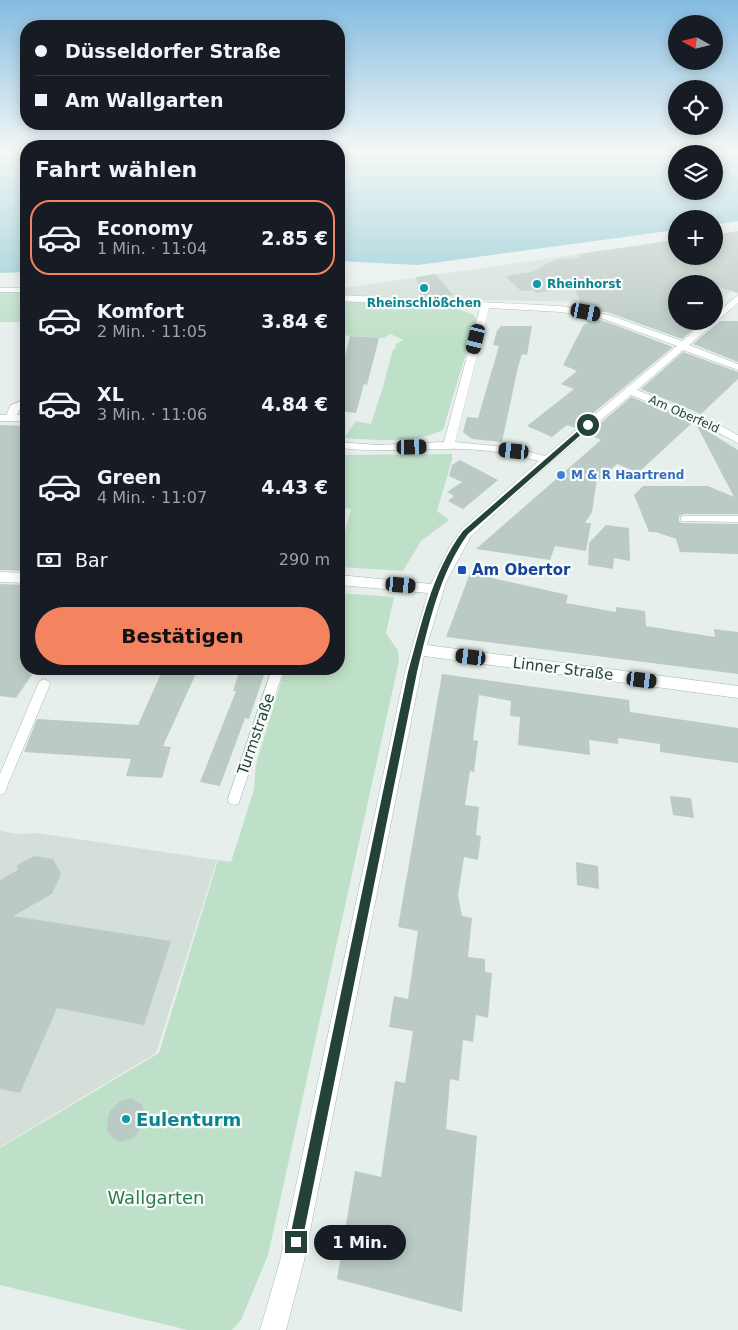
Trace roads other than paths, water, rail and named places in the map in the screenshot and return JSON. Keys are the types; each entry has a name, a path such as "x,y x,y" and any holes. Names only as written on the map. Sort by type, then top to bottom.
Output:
{"street":[{"path":"345,298 586,312 676,341 684,346 738,367"},
{"path":"723,311 738,298"},
{"path":"449,445 485,306"},
{"path":"273,1330 292,1261 418,650 435,589 457,544 466,532 547,460 702,330"},
{"name":"Am Oberfeld","path":"630,391 706,422 738,440"},
{"path":"12,418 15,408 20,405"},
{"path":"0,418 20,418"},
{"path":"345,445 377,448 449,445 514,451 547,460"},
{"path":"0,577 20,578"},
{"path":"345,581 435,589"},
{"name":"Linner Straße","path":"418,650 738,692"}],"lane":[{"path":"0,290 20,290"},
{"path":"684,519 738,519"},
{"name":"Turmstraße","path":"234,799 276,675"},
{"path":"0,789 44,684"}],"water":[{"path":"0,214 20,214 20,272 0,273"},
{"path":"345,214 668,214 668,231 418,265 345,261"},
{"path":"723,214 738,214 738,221 723,224"}],"place":[{"name":"Rheinhorst","path":"537,284"},
{"name":"Rheinschlößchen","path":"424,288"},
{"name":"M & R Haartrend","path":"561,475"},
{"name":"Am Obertor","path":"462,570"},
{"name":"Eulenturm","path":"126,1119"}],"park label":[{"name":"Wallgarten","path":"156,1197"}]}
